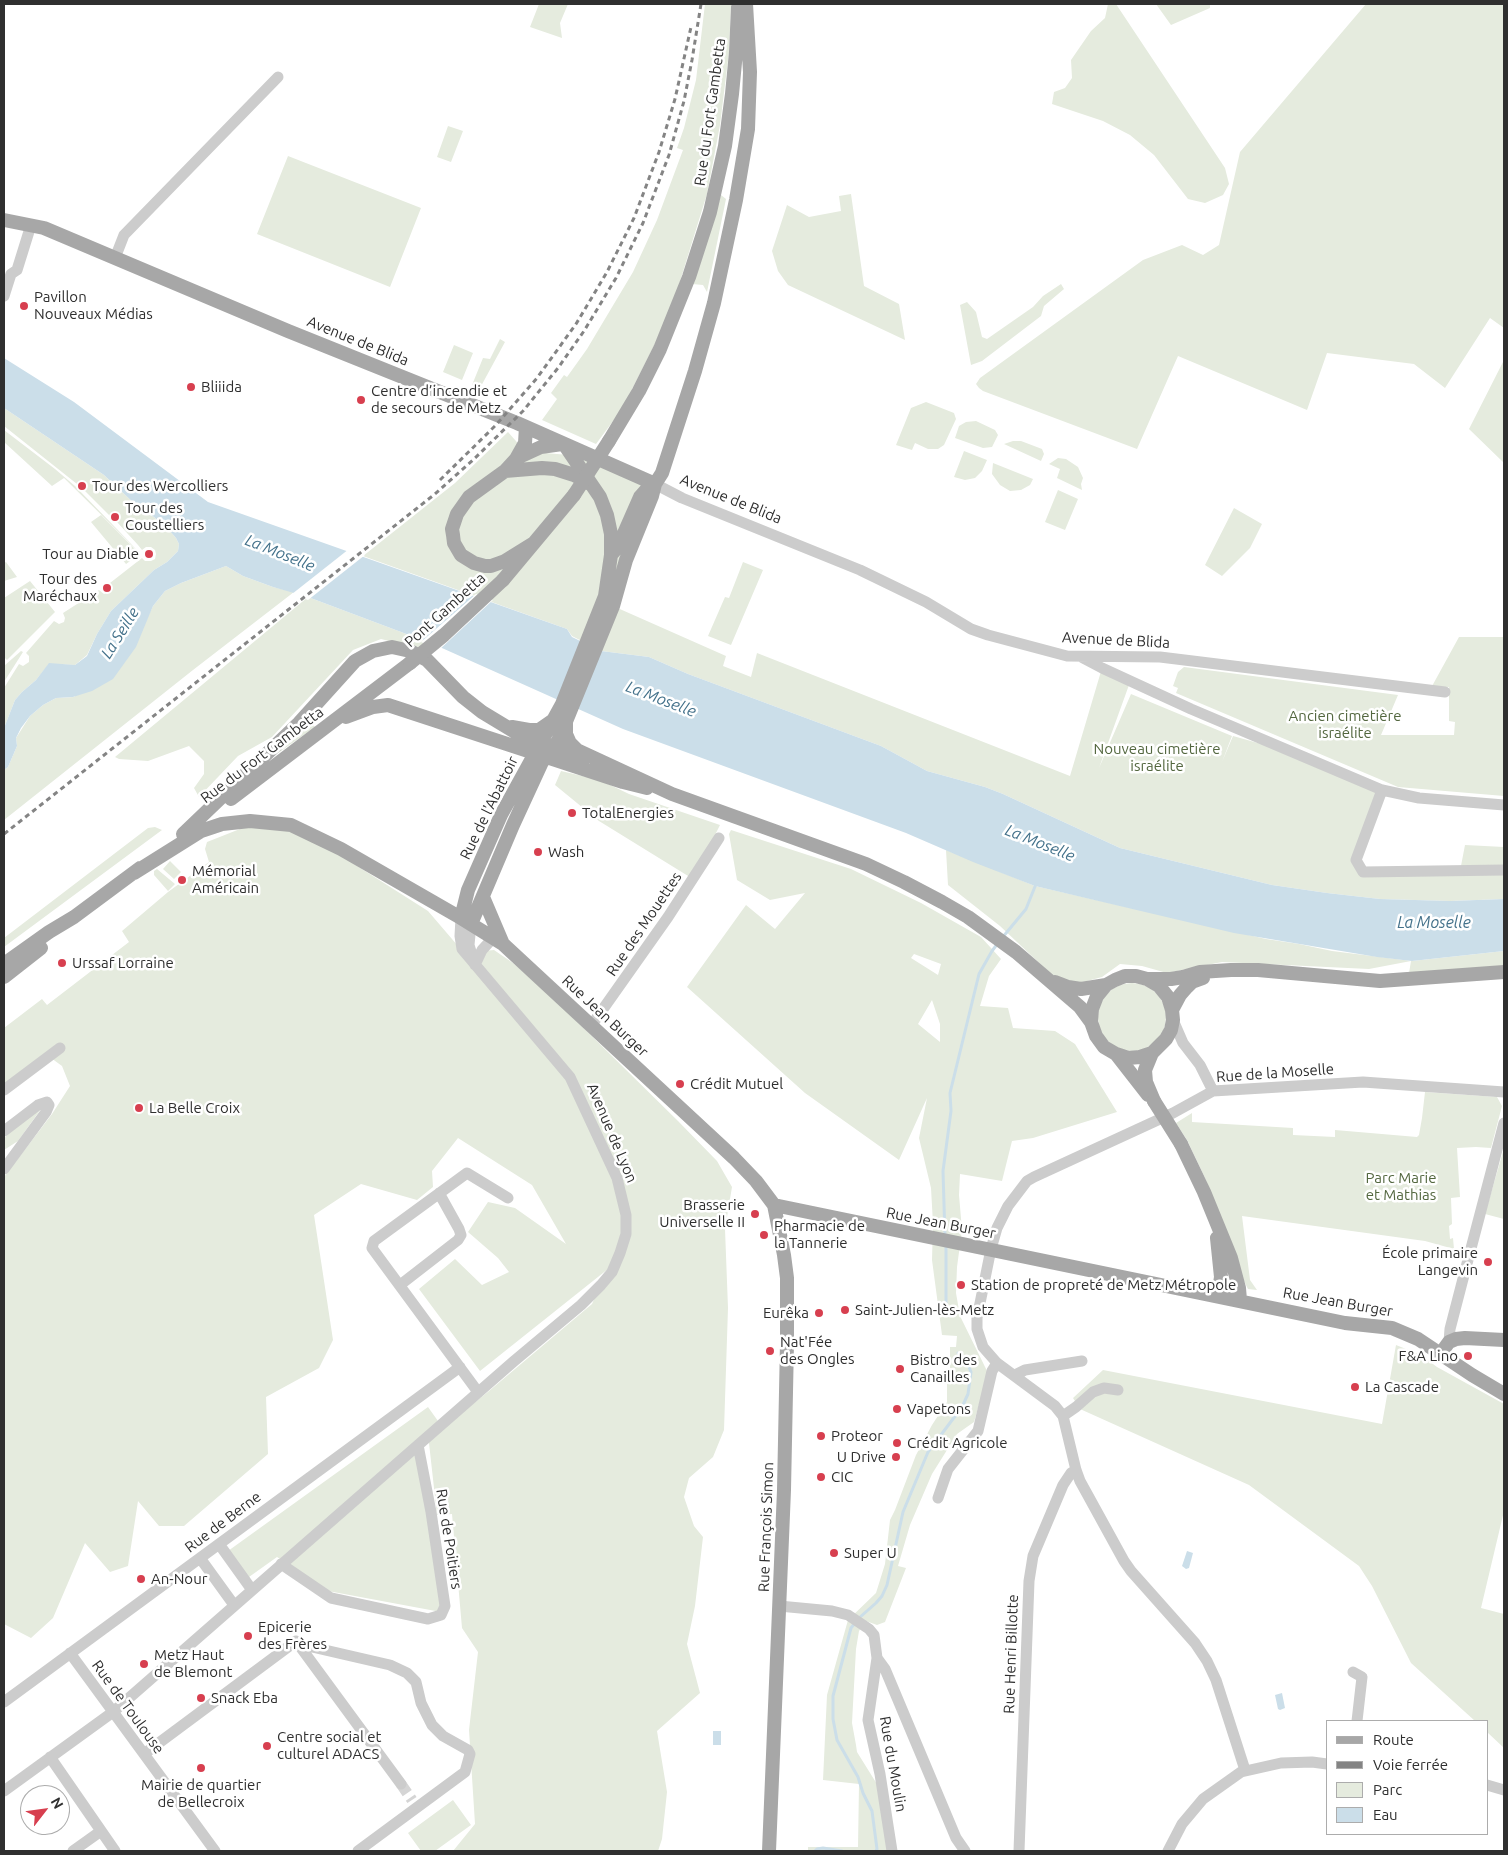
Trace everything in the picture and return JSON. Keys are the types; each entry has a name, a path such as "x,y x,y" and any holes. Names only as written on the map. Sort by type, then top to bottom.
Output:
{"main road":[{"name":"Rue du Fort Gambetta","path":"574,494 610,441 639,391 660,349 689,277 710,212 725,146 736,52 738,4"},
{"path":"600,626 613,606 626,560 655,484 667,460 714,303 736,200 748,129 750,72 746,4"},
{"name":"Avenue de Blida","path":"4,220 31,224 115,258 526,428 655,484"},
{"path":"526,428 525,443 516,459 504,472 478,489 461,507 452,529 454,543 461,555 467,560 485,566 505,561 534,543"},
{"path":"516,459 540,447 564,444 593,485 604,505 608,515 611,556 600,626"},
{"path":"504,472 555,469 574,475 593,485"},
{"path":"611,556 618,547 640,497 648,488 655,484"},
{"name":"Pont Gambetta","path":"410,664 503,580 574,494"},
{"name":"Rue de l'Abattoir","path":"466,921 483,898 544,751 564,713 600,626"},
{"path":"183,834 298,723 355,661 372,651 392,647 410,651 427,660 463,697 482,712 544,751 623,782 672,794"},
{"name":"Rue du Fort Gambetta","path":"134,873 183,834 410,664"},
{"path":"331,724 373,707 388,705 544,751 628,773"},
{"path":"502,724 529,730 539,730 564,713"},
{"path":"564,713 566,734 570,743 577,750 672,794 866,864 942,902 1016,952 1080,1007 1092,1022"},
{"name":"Rue de l'Abattoir","path":"466,921 468,890 501,815 544,751"},
{"name":"Rue Jean Burger","path":"134,873 202,831 222,824 250,821 291,825 341,849 498,941 734,1158 756,1181 774,1205 1345,1323 1392,1328 1418,1339 1445,1347 1472,1375 1504,1394"},
{"path":"4,964 74,917 134,873"},
{"path":"483,898 498,941"},
{"path":"4,977 51,940 74,917"},
{"path":"1154,1101 1146,1082 1145,1070 1152,1053 1166,1039 1172,1015 1180,995 1192,982 1222,970"},
{"path":"1147,979 1177,978 1200,972 1222,970 1258,970 1380,981 1504,972"},
{"path":"1047,979 1068,987 1082,989 1106,985 1125,976 1147,979 1159,986 1168,997 1172,1015"},
{"path":"1106,985 1097,996 1092,1009 1092,1022 1096,1036 1104,1047 1128,1058 1152,1053"},
{"path":"1116,1054 1154,1101 1181,1144 1231,1258 1239,1288 1240,1300"},
{"name":"Rue François Simon","path":"769,1851 784,1481 787,1287 784,1255 774,1205"},
{"path":"1213,1215 1221,1262 1218,1296"},
{"path":"1445,1347 1456,1338 1504,1340"}],"street":[{"path":"115,258 124,235 278,77"},
{"path":"4,296 11,274 17,270 31,224"},
{"name":"Avenue de Blida","path":"655,484 677,496 860,570 926,602 971,628 988,635 1067,656 1160,657 1445,692"},
{"path":"1082,657 1191,709 1382,790 1419,798 1504,805"},
{"path":"1382,790 1356,860 1363,872 1504,870"},
{"name":"Rue des Mouettes","path":"591,1026 668,917 720,838"},
{"name":"Avenue de Lyon","path":"252,1590 478,1392 581,1306 612,1272 620,1253 626,1234 626,1215 617,1178 575,1084 462,949 460,936 466,921"},
{"path":"475,965 482,950 498,941"},
{"path":"1172,1015 1184,1043 1200,1065 1213,1091"},
{"path":"4,1090 60,1048"},
{"name":"Rue de la Moselle","path":"1063,1416 1055,1406 997,1363 983,1347 976,1324 997,1228 1008,1206 1027,1181 1034,1176 1158,1120 1213,1091 1363,1082 1504,1092"},
{"path":"4,1131 38,1105 47,1102 49,1105 46,1112 4,1169"},
{"path":"1445,1347 1504,1123"},
{"path":"478,1392 372,1248 374,1241 467,1173 508,1198"},
{"path":"400,1285 458,1240 461,1235 439,1193"},
{"path":"1015,1375 1025,1370 1082,1361"},
{"path":"938,1498 948,1469 978,1431 992,1371 997,1363"},
{"name":"Rue de Berne","path":"4,1702 460,1367"},
{"path":"1118,1390 1104,1388 1093,1392 1063,1416 1076,1470 1085,1492 1124,1561 1196,1643 1207,1661 1216,1680 1245,1770"},
{"name":"Rue de Poitiers","path":"281,1564 331,1598 428,1619 441,1615 445,1606 431,1512 418,1444"},
{"name":"Rue Henri Billotte","path":"1019,1851 1029,1581 1033,1556 1067,1478 1076,1470"},
{"path":"4,1791 113,1712 252,1590 218,1544"},
{"path":"200,1558 234,1605"},
{"name":"Rue du Moulin","path":"779,1606 832,1611 848,1616 869,1629 874,1635 877,1658 868,1720 880,1774 892,1851"},
{"path":"144,1754 298,1643"},
{"path":"298,1643 390,1665 407,1673 416,1682 421,1703 432,1725 443,1736 468,1750 470,1754 465,1772 415,1803 358,1851"},
{"path":"298,1643 401,1784"},
{"name":"Rue de Toulouse","path":"70,1653 216,1851"},
{"path":"877,1658 885,1669 956,1838 965,1851"},
{"path":"1353,1672 1362,1677 1357,1720"},
{"path":"50,1757 114,1851"},
{"path":"1168,1851 1182,1824 1203,1799 1245,1770 1281,1763 1312,1762 1326,1764"},
{"path":"1488,1785 1504,1790"},
{"path":"73,1851 101,1831"}],"green space":[{"path":"539,4 568,4 560,23 562,38 530,27"},
{"path":"705,4 731,4 729,52 720,125 707,194 677,291 655,344 622,409 596,444 542,420 557,399 551,393 564,375 567,377 587,349 633,272 657,220 683,150 677,148 696,80"},
{"path":"1108,4 1116,4 1225,168 1229,184 1223,195 1205,203 1188,199 1154,155 1130,135 1103,121 1052,104 1054,92 1065,88 1072,78 1071,60 1091,31 1105,18"},
{"path":"1156,4 1210,4 1210,8 1171,25"},
{"path":"1366,4 1504,4 1504,328 1490,318 1445,388 1414,364 1327,353 1307,410 1178,356 1137,449 979,388 976,384 980,378 1143,260 1182,245 1203,255 1219,245 1240,152"},
{"path":"448,126 463,131 451,162 437,157"},
{"path":"288,156 421,208 390,287 257,234"},
{"path":"851,194 864,286 899,304 905,340 788,285 778,271 772,251 787,205 809,217 841,211 839,196"},
{"path":"721,195 726,199 707,292 703,285 692,284"},
{"path":"1061,284 1064,289 1044,306 1041,316 982,361 971,365 960,305 967,302 976,312 982,337 987,339 1033,307 1043,296"},
{"path":"500,339 505,342 480,388 472,385 483,358 490,359"},
{"path":"454,345 473,353 462,380 443,372"},
{"path":"1504,360 1504,463 1469,429"},
{"path":"926,402 954,413 956,419 944,445 938,449 928,449 915,443 912,450 896,445 911,408"},
{"path":"4,408 104,475 137,506 169,530 179,544 178,551 167,562 154,570 111,611 87,655 75,665 49,664 36,680 22,692 15,700 4,728 4,688 19,664 23,666 29,662 29,656 26,653 54,621 59,624 64,622 63,613 99,590 104,594 109,592 112,587 110,583 142,558 145,561 151,561 155,559 156,554 155,550 151,547 146,547 142,550 117,522 118,515 113,514 110,516 84,490 83,483 77,484 4,426"},
{"path":"976,421 995,430 998,435 992,447 983,448 955,438 959,426 966,422"},
{"path":"4,430 75,486 141,554 64,478 52,486 4,442"},
{"name":"Nouveau cimetière israélite","path":"508,432 530,457 545,453 593,457 655,484 613,606 726,656 723,666 751,677 757,653 1070,776 1102,668 1129,685 1099,768 1131,694 1232,736 1222,762 1233,736 1297,754 1382,790 1361,853 1363,867 1460,871 1465,845 1504,847 1504,899 1450,901 1380,899 1327,893 1272,885 1120,848 1003,794 927,771 881,746 688,674 649,657 601,651 572,636 567,629 363,556 455,483"},
{"path":"1021,441 1042,449 1044,454 1041,461 1004,444"},
{"path":"964,451 987,460 982,471 975,478 965,480 954,477"},
{"path":"1058,458 1066,459 1078,467 1083,478 1082,490 1057,478 1060,469 1049,464"},
{"path":"993,463 1033,479 1030,485 1021,490 1010,491 1000,485 992,474"},
{"path":"1058,490 1078,499 1065,530 1045,522"},
{"path":"1234,508 1262,524 1250,548 1222,576 1205,565"},
{"path":"101,515 140,554 126,564 91,522"},
{"path":"6,562 17,577 4,581 4,563"},
{"path":"743,562 763,570 731,645 708,636 725,597 729,598"},
{"path":"226,566 243,576 273,587 294,592 4,820 4,770 8,767 17,746 16,738 30,716 43,705 56,698 74,697 145,623 153,606 165,591"},
{"path":"30,581 55,612 7,660 4,657 4,598"},
{"path":"308,597 433,644 425,650 381,639 353,650 272,737 238,756 199,797 194,788 204,774 204,761 189,746 148,761 119,759 115,757"},
{"name":"Ancien cimetière israélite","path":"1459,637 1504,637 1504,796 1398,787 1176,693 1178,688 1173,686 1178,672 1184,667 1398,695 1381,735 1454,735 1455,722 1449,721 1449,687 1431,688"},
{"path":"21,651 23,652 4,682 4,666"},
{"path":"310,721 315,727 274,756"},
{"path":"561,771 600,780 629,794 720,825 693,879 599,821 555,785"},
{"path":"155,827 162,830 4,947 4,938 148,828"},
{"path":"245,827 288,830 343,857 428,911 464,953 494,950 513,963 551,996 678,1121 717,1161 732,1187 725,1229 728,1308 724,1430 713,1457 689,1478 684,1497 694,1526 703,1537 695,1606 687,1644 700,1693 657,1731 667,1792 662,1839 658,1851 453,1851 475,1824 469,1730 478,1652 462,1628 452,1514 437,1515 428,1434 414,1443 428,1516 441,1612 328,1591 277,1557 249,1577 228,1551 428,1407 443,1428 592,1304 608,1269 480,1371 419,1289 455,1259 482,1285 509,1272 498,1258 468,1232 488,1202 515,1208 566,1244 532,1185 458,1138 432,1171 433,1187 417,1200 361,1184 314,1215 333,1340 319,1368 266,1397 268,1454 184,1526 159,1526 138,1501 128,1566 110,1572 85,1543 53,1618 31,1638 4,1624 4,1177 52,1114 70,1086 62,1066 51,1058 4,1094 4,1028 42,999 47,1005 129,942 122,931 168,892 209,862 205,849 207,842"},
{"path":"731,830 851,869 921,903 981,937 1001,959 989,976 980,1006 1008,1008 1013,1028 1055,1031 1075,1044 1117,1112 1033,1138 1012,1141 1002,1181 960,1174 959,1195 962,1230 956,1293 960,1316 988,1373 974,1422 957,1434 932,1474 910,1525 898,1566 906,1568 885,1622 877,1625 866,1621 859,1631 856,1649 852,1723 857,1752 890,1805 896,1851 808,1851 808,1847 858,1847 859,1784 823,1780 827,1695 848,1620 876,1593 885,1564 890,1520 916,1455 947,1402 947,1380 955,1379 955,1370 950,1370 950,1347 956,1347 957,1336 942,1335 932,1260 931,1188 919,1138 927,1098 899,1160 805,1093 687,987 746,905 775,929 805,893 770,900 737,880 729,834","holes":["914,954 941,964 938,975 911,958","932,1000 940,1024 940,1042 918,1024"]},
{"path":"946,850 1035,886 1266,939 1332,951 1412,961 1504,951 1504,972 1408,979 1411,961 1369,969 1222,962 1167,973 1142,966 1120,964 1102,977 1076,984 1052,975 1000,926 948,885"},
{"path":"170,861 181,872 174,879 163,869"},
{"path":"157,869 175,884 168,891 154,875 154,871"},
{"path":"1125,983 1139,983 1151,988 1161,998 1166,1010 1166,1024 1161,1036 1151,1046 1139,1051 1125,1051 1113,1046 1103,1036 1098,1024 1098,1010 1103,998 1113,988"},
{"name":"Parc Marie et Mathias","path":"1425,1092 1497,1097 1502,1106 1491,1148 1457,1148 1460,1197 1451,1198 1452,1224 1449,1226 1450,1239 1453,1238 1454,1249 1425,1241 1242,1216 1250,1280 1257,1290 1248,1289 1206,1180 1187,1140 1176,1123 1192,1113 1192,1122 1293,1128 1293,1135 1335,1137 1335,1130 1417,1137 1419,1135"},
{"path":"41,1109 18,1141 4,1150 4,1140 7,1133"},
{"path":"1504,1148 1504,1219 1485,1214"},
{"path":"1396,1345 1421,1355 1437,1367 1504,1404 1504,1511 1481,1608 1504,1614 1504,1748 1488,1733 1488,1720 1474,1720 1411,1663 1372,1586 1359,1566 1249,1485 1080,1409 1073,1398 1103,1370 1382,1424"},
{"path":"453,1800 471,1825 435,1851 421,1851 408,1833"}],"water":[{"path":"4,358 74,402 208,502 567,629 572,637 601,651 649,657 688,674 881,746 927,771 1003,794 1120,848 1272,885 1327,893 1380,899 1450,901 1504,899 1504,951 1412,961 1377,957 1234,933 1035,886 906,833 623,729 433,644 308,597 243,576 226,566 165,591 153,606 136,647 113,679 92,691 73,697 56,698 43,705 30,716 21,728 16,738 17,746 8,767 4,770 4,728 15,700 36,680 49,663 75,665 87,656 97,634 111,611 154,570 167,562 178,551 179,544 169,530 137,506 104,475 4,408"},
{"path":"1187,1551 1193,1553 1189,1568 1186,1569 1182,1566"},
{"path":"1282,1693 1285,1708 1280,1710 1278,1709 1275,1695"},
{"path":"713,1731 721,1731 721,1745 713,1745"}],"pier":[{"path":"349,549 365,555 308,600 292,594"},
{"path":"476,594 493,600 439,650 421,642"}],"waterway":[{"path":"1002,938 1026,909 1036,884"},
{"path":"945,1237 943,1171 951,1111 950,1093 979,974 998,943"},
{"path":"946,1246 946,1305"},
{"path":"859,1618 882,1596 887,1585 903,1512 928,1452 962,1407 968,1394 971,1372 967,1362 958,1353"},
{"path":"855,1623 851,1628 833,1696 833,1719 837,1740 858,1777 872,1811 876,1851"},
{"path":"815,1851 823,1848 842,1851"}],"tunnel":[{"path":"401,1784 412,1800"}],"railway":[{"path":"4,834 435,494 523,411 558,368 584,331 616,278 643,223 669,155 684,101 701,4"},
{"path":"440,480 496,425 537,378 576,324 607,272 634,218 659,152 675,99 691,27"}],"place":[{"name":"Pavillon Nouveaux Médias","path":"24,306"},
{"name":"Bliiida","path":"191,387"},
{"name":"Centre d’incendie et de secours de Metz","path":"361,400"},
{"name":"Tour des Wercolliers","path":"82,486"},
{"name":"Tour des Coustelliers","path":"115,517"},
{"name":"Tour au Diable","path":"149,554"},
{"name":"Tour des Maréchaux","path":"107,588"},
{"name":"TotalEnergies","path":"572,813"},
{"name":"Wash","path":"538,852"},
{"name":"Mémorial Américain","path":"182,880"},
{"name":"Urssaf Lorraine","path":"62,963"},
{"name":"Crédit Mutuel","path":"680,1084"},
{"name":"La Belle Croix","path":"139,1108"},
{"name":"Brasserie Universelle II","path":"755,1214"},
{"name":"Pharmacie de la Tannerie","path":"764,1235"},
{"name":"École primaire Langevin","path":"1488,1262"},
{"name":"Station de propreté de Metz Métropole","path":"961,1285"},
{"name":"Saint-Julien-lès-Metz","path":"845,1310"},
{"name":"Eurêka","path":"819,1313"},
{"name":"Nat'Fée des Ongles","path":"770,1351"},
{"name":"F&A Lino","path":"1468,1356"},
{"name":"Bistro des Canailles","path":"900,1369"},
{"name":"La Cascade","path":"1355,1387"},
{"name":"Vapetons","path":"897,1409"},
{"name":"Proteor","path":"821,1436"},
{"name":"Crédit Agricole","path":"897,1443"},
{"name":"U Drive","path":"896,1457"},
{"name":"CIC","path":"821,1477"},
{"name":"Super U","path":"834,1553"},
{"name":"An-Nour","path":"141,1579"},
{"name":"Epicerie des Frères","path":"248,1636"},
{"name":"Metz Haut de Blemont","path":"144,1664"},
{"name":"Snack Eba","path":"201,1698"},
{"name":"Centre social et culturel ADACS","path":"267,1746"},
{"name":"Mairie de quartier de Bellecroix","path":"201,1768"}],"water label":[{"name":"La Moselle","path":"280,553"},
{"name":"La Seille","path":"120,633"},
{"name":"La Moselle","path":"661,699"},
{"name":"La Moselle","path":"1040,843"},
{"name":"La Moselle","path":"1434,923"}]}
